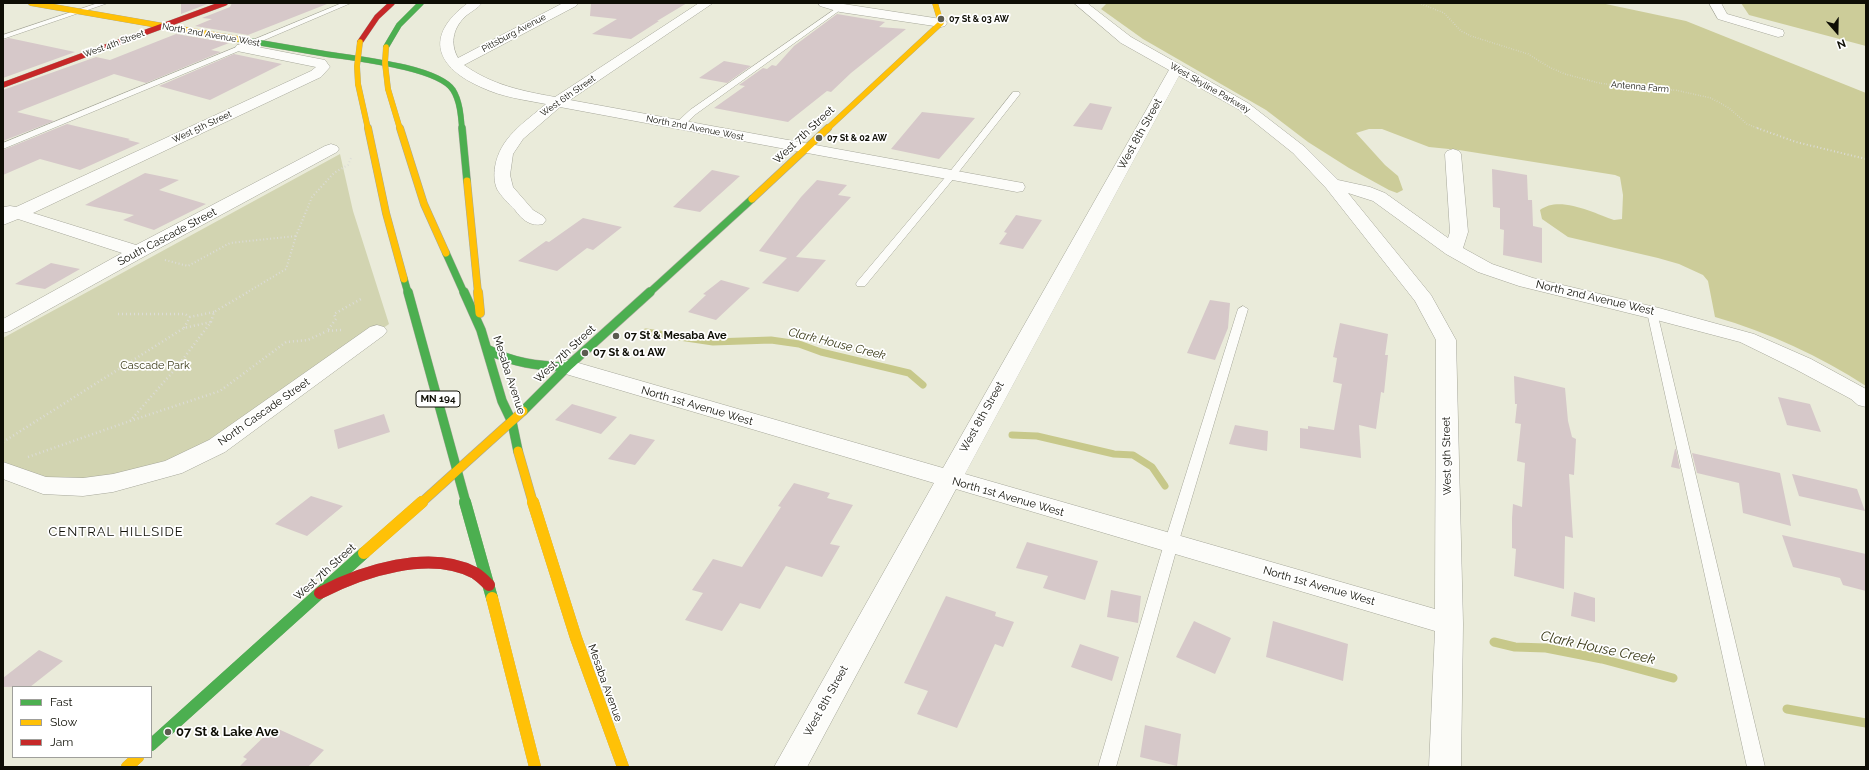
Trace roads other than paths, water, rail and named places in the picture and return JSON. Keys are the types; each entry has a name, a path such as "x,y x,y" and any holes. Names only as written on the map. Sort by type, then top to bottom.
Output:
{"main road":[{"name":"North 2nd Avenue West","path":"31,3 161,26 247,45 320,53 422,73 451,86 456,96 465,160 481,330"},
{"name":"West 4th Street","path":"3,85 225,3"},
{"name":"MN 194","path":"392,3 377,17 360,42 357,66 358,84 386,213 457,469 535,767"},
{"name":"Mesaba Avenue","path":"421,3 399,25 386,47 385,63 388,89 424,204 481,330 488,349 502,401 512,422 522,467 576,638 623,767"},
{"path":"935,3 941,23"},
{"name":"West 7th Street","path":"152,744 457,469 512,422 567,367 807,149 941,23"},
{"path":"488,349 497,357 512,362 567,367"},
{"path":"320,593 344,580 367,573 392,567 417,564 435,564 459,567 474,573 488,585"},
{"path":"127,767 137,758"}],"street":[{"name":"North 2nd Avenue West","path":"476,3 457,17 447,34 445,41 446,48 456,64 465,72 486,85 525,96 1017,187"},
{"name":"Pittsburg Avenue","path":"456,64 572,3"},
{"name":"West 6th Street","path":"537,220 527,214 505,188 502,175 505,154 517,136 557,102 707,3"},
{"path":"824,3 840,8 941,23"},
{"path":"1715,3 1722,16 1778,33"},
{"name":"West Skyline Parkway","path":"1083,4 1126,40 1243,106 1299,150 1332,184"},
{"name":"West 5th Street","path":"8,214 316,74 323,67 320,63 247,45"},
{"name":"West 8th Street","path":"790,767 1176,69"},
{"name":"South Cascade Street","path":"3,327 138,252 331,149"},
{"path":"1453,154 1459,232 1453,250"},
{"name":"North 2nd Avenue West","path":"1332,184 1364,191 1379,197 1453,250 1485,268 1526,282 1652,312 1747,338 1802,364 1859,394 1866,400"},
{"name":"West 9th Street","path":"1332,184 1424,299 1446,340 1449,624 1445,767"},
{"path":"8,214 138,252"},
{"name":"North Cascade Street","path":"13,464 43,485 60,487 83,487 113,483 173,467 217,446 377,331"},
{"name":"North 1st Avenue West","path":"567,367 1449,624"}],"lane":[{"path":"3,37 105,3"},
{"path":"3,146 348,3"},
{"path":"679,125 693,112 840,8"},
{"path":"861,284 951,176 1016,94"},
{"path":"1107,767 1171,544 1242,309"},
{"path":"1652,312 1756,767"}],"waterway":[{"name":"Clark House Creek","path":"646,332 713,342 771,340 799,344 821,352 909,373 923,385"},
{"name":"Clark House Creek","path":"1012,435 1037,436 1114,454 1133,455 1152,467 1165,486"},
{"name":"Clark House Creek","path":"1494,642 1515,647 1546,648 1602,659 1673,678"},
{"name":"Clark House Creek","path":"1787,709 1866,723"}],"place":[{"name":"07 St & 03 AW","path":"941,19"},
{"name":"07 St & 02 AW","path":"819,138"},
{"name":"07 St & Mesaba Ave","path":"616,336"},
{"name":"07 St & 01 AW","path":"585,353"},
{"name":"07 St & Lake Ave","path":"168,732"}],"district":[{"name":"CENTRAL HILLSIDE","path":"116,532"}],"park label":[{"name":"Cascade Park","path":"155,366"}]}
